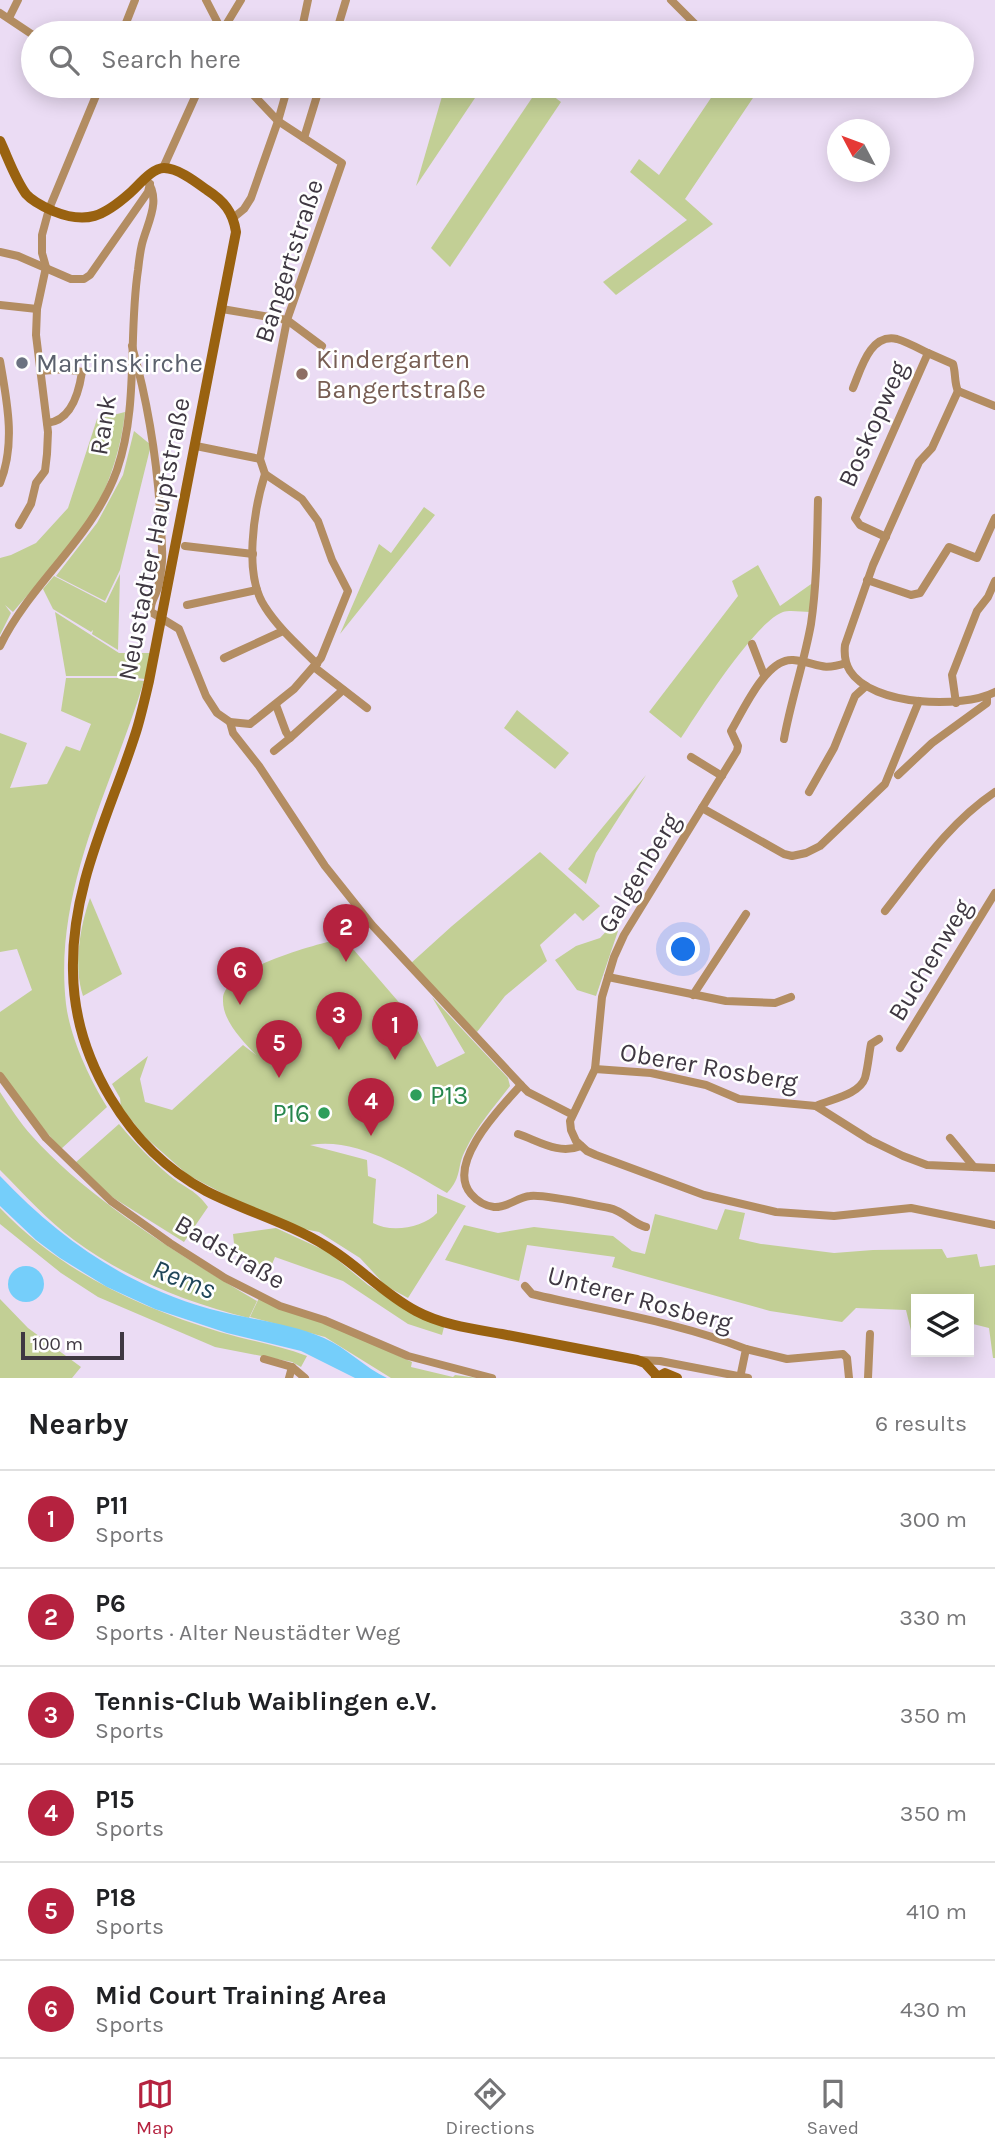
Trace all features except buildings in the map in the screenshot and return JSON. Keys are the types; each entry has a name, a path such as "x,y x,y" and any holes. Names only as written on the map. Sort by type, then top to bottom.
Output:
{"street":[{"path":"9,19 18,0"},
{"path":"127,21 135,0"},
{"path":"206,0 216,21"},
{"path":"229,21 241,0"},
{"path":"304,21 308,0"},
{"path":"340,21 346,0"},
{"path":"671,0 692,21"},
{"path":"0,13 21,28"},
{"path":"19,525 31,504 36,483 45,471 47,423 36,335 37,309 46,267 42,253 42,235 49,209 95,98"},
{"path":"0,141 25,193 33,200 49,209 74,217 90,218 106,212 163,168 195,98"},
{"path":"256,98 278,121 304,138 316,98"},
{"path":"163,168 181,174 213,193 226,205 233,218 244,209 251,198 285,98"},
{"name":"Bangertstraße","path":"265,474 260,459 287,320 342,163 304,138"},
{"path":"0,252 18,256 77,280 90,275 148,192 148,181"},
{"name":"Rank","path":"0,646 23,605 77,541 116,471 125,440 130,405 133,302 142,245 153,212 155,196 148,181"},
{"name":"Neustadter Hauptstraße","path":"233,218 235,239 162,619 136,731 93,851 79,900 73,963 74,993 84,1038 100,1080 130,1126 175,1171 203,1189 326,1246 391,1297 434,1319 637,1360"},
{"path":"0,305 37,309"},
{"path":"222,309 287,320 322,346"},
{"name":"Boskopweg","path":"853,388 872,347 883,339 897,339 953,364 956,373 954,382 958,391"},
{"path":"132,346 151,425 158,476 162,570 150,612 179,629 211,706 230,722 250,724 276,705 315,666 325,652 348,591 332,560 318,521 302,499 265,474 258,495 253,554 257,590 264,606 283,631 315,666 367,708"},
{"name":"Boskopweg","path":"886,537 860,525 855,518 928,353"},
{"path":"0,361 9,434 6,468 0,483"},
{"path":"40,370 66,369 82,372 78,392 64,416 54,423 47,423"},
{"path":"991,694 956,703 891,696 866,686 855,677 846,663 845,645 867,580 886,537 919,463 932,448 958,391 995,406"},
{"path":"196,446 260,459"},
{"path":"784,739 804,662 816,586 818,500"},
{"path":"867,580 911,596 920,593 948,547 977,558 993,530 995,518"},
{"path":"185,546 253,554"},
{"path":"956,703 952,675 977,611 988,597 995,581"},
{"path":"187,605 257,590"},
{"path":"224,658 283,631"},
{"path":"752,644 764,675"},
{"path":"702,808 738,746 731,731 764,675 791,660 823,668 846,663"},
{"path":"809,792 834,748 855,696 866,686"},
{"path":"274,751 343,690"},
{"path":"898,775 953,726 987,704 991,694"},
{"name":"Galgenberg","path":"571,1114 595,1069 601,1002 624,935 702,808 784,854 792,856 806,853 820,846 885,784 919,701"},
{"path":"276,705 290,738"},
{"path":"230,722 233,733 259,766 325,866 372,925 521,1086 571,1114 571,1130 581,1146 605,1159 704,1195 766,1210 834,1216 911,1208 995,1225"},
{"path":"691,757 722,776"},
{"path":"894,761 903,765 909,764"},
{"path":"885,911 949,831 972,807 995,792"},
{"name":"Buchenweg","path":"900,1048 995,893"},
{"path":"693,995 746,914"},
{"path":"608,977 726,1001 775,1003 791,997"},
{"name":"Oberer Rosberg","path":"595,1069 652,1073 706,1085 739,1099 816,1106 841,1097 860,1086 865,1078 871,1044 879,1039"},
{"name":"Badstraße","path":"0,1076 46,1138 111,1201 225,1278 280,1306 324,1320 408,1356 492,1378"},
{"path":"521,1086 484,1131 467,1160 464,1181 470,1193 481,1202 494,1207 505,1206 531,1196 610,1208 646,1227"},
{"name":"Oberer Rosberg","path":"816,1106 870,1140 927,1165 995,1168"},
{"path":"518,1134 569,1151 581,1146"},
{"path":"950,1138 974,1167"},
{"name":"Unterer Rosberg","path":"525,1286 533,1294 684,1328 786,1359 843,1354 847,1358 849,1378"},
{"path":"868,1378 870,1334"},
{"name":"Unterer Rosberg","path":"743,1378 746,1349"},
{"path":"264,1359 292,1367 305,1378"},
{"path":"637,1360 645,1363 656,1377 665,1373 677,1378"},
{"path":"637,1360 660,1361 743,1378"},
{"path":"289,1378 292,1367"}],"green space":[{"path":"442,98 475,98 416,186"},
{"path":"532,98 556,98 561,102 450,267 431,248"},
{"path":"711,98 753,98 685,199 713,224 616,295 603,282 687,220 630,172 639,159 659,175"},
{"path":"125,412 120,443 99,502 83,529 13,612 5,605 11,613 0,635 0,558 36,543 68,508 97,419"},
{"path":"134,431 151,445 120,570 105,601 56,576 97,523 123,475"},
{"path":"424,507 435,515 340,634 379,544 391,553"},
{"path":"758,565 780,606 814,582 810,612 783,612 758,632 728,669 681,738 649,712 738,596 732,581"},
{"path":"120,574 118,650 92,634 93,630 91,632 53,609 43,589 54,576 106,603"},
{"path":"55,612 119,653 150,653 145,679 66,676"},
{"path":"66,678 144,681 88,839 68,920 64,961 68,1017 87,1070 107,1107 61,1149 28,1111 0,1072 0,1012 32,990 17,949 0,952 0,733 27,743 10,788 47,784 66,746 80,751 91,724 61,711"},
{"path":"517,710 569,753 555,769 504,728"},
{"path":"646,775 596,853 586,884 568,869"},
{"path":"540,852 600,906 583,921 575,913 540,945 547,961 505,996 477,1032 410,964"},
{"path":"90,898 122,974 83,996 78,959 83,921"},
{"path":"612,925 618,931 596,996 577,990 555,960 576,946 600,938"},
{"path":"331,941 347,942 409,1014 437,1067 465,1053 432,997 508,1078 510,1086 470,1141 455,1181 447,1193 382,1157 346,1146 310,1145 367,1160 368,1176 376,1179 373,1223 380,1226 397,1228 424,1222 437,1213 437,1194 466,1206 408,1298 386,1286 360,1258 319,1232 304,1229 241,1203 188,1175 145,1137 121,1107 120,1098 112,1084 148,1056 140,1079 145,1102 172,1110 243,1045 256,1055 234,1030 226,1015 223,999 227,988 251,969 268,961"},
{"path":"0,1092 32,1136 81,1183 138,1226 257,1301 249,1318 158,1288 94,1254 54,1224 0,1170"},
{"path":"119,1124 156,1164 208,1207 184,1242 112,1197 75,1163"},
{"path":"0,1208 23,1230 74,1268 130,1298 189,1322 307,1356 301,1367 292,1362 215,1347 98,1297 61,1273 0,1224"},
{"path":"725,1209 745,1213 739,1239 761,1244 834,1253 942,1249 947,1258 977,1254 980,1267 995,1265 995,1358 989,1328 974,1324 974,1294 911,1294 911,1331 906,1310 856,1308 842,1322 770,1311 612,1267 615,1257 527,1245 519,1281 445,1260 464,1225 498,1233 534,1227 613,1236 632,1251 645,1254 655,1214 717,1230"},
{"path":"276,1228 328,1252 368,1285 411,1312 444,1327 442,1335 408,1324 343,1281 275,1257 270,1269 235,1253 233,1234"},
{"path":"259,1298 322,1321 412,1362 411,1367 453,1377 478,1378 391,1378 325,1337 250,1317"},
{"path":"0,1299 28,1328 81,1367 72,1378 0,1378"}],"water":[{"path":"0,1176 46,1220 122,1273 179,1299 210,1309 282,1325 324,1338 387,1378 355,1378 301,1351 227,1333 155,1309 107,1287 36,1240 0,1206"},
{"path":"26,1266 39,1271 44,1284 39,1297 26,1302 13,1297 8,1284 13,1271"}],"place":[{"name":"Martinskirche","path":"22,363"},
{"name":"Kindergarten Bangertstraße","path":"302,374"},
{"name":"P6","path":"346,962"},
{"name":"Mid Court Training Area","path":"240,1005"},
{"name":"Tennis-Club Waiblingen e.V.","path":"339,1050"},
{"name":"P11","path":"395,1060"},
{"name":"P18","path":"279,1078"},
{"name":"P13","path":"416,1095"},
{"name":"P16","path":"324,1113"},
{"name":"P15","path":"371,1136"}],"water label":[{"name":"Rems","path":"184,1279"}]}
